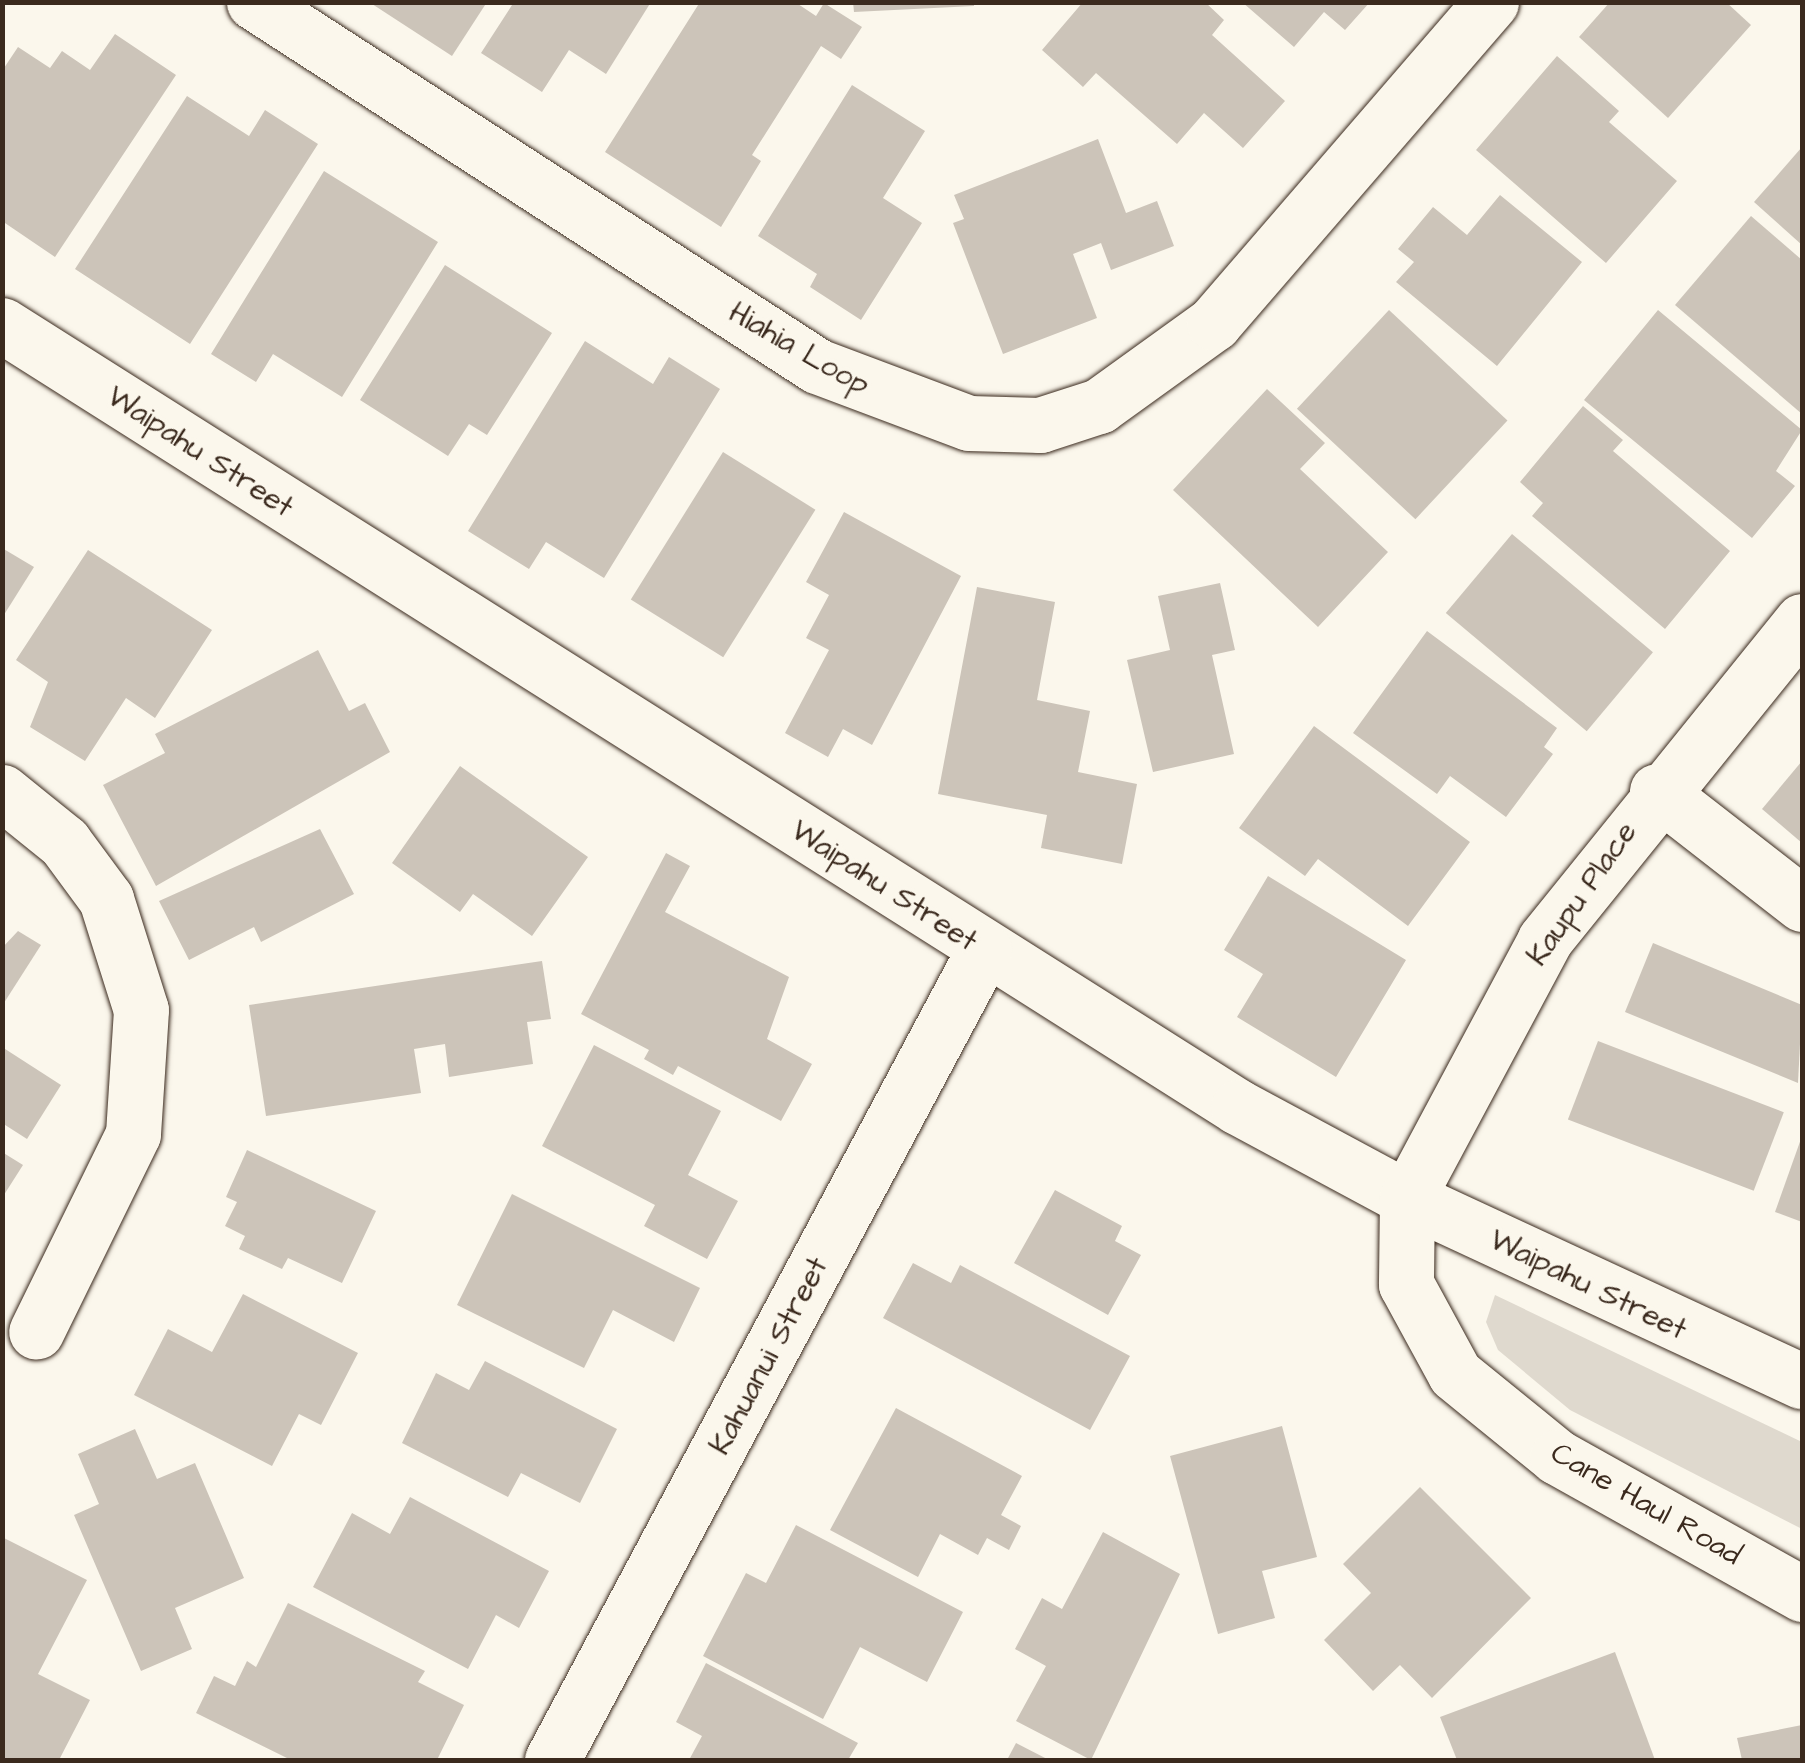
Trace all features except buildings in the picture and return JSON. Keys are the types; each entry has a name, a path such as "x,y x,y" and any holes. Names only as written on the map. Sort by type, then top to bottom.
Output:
{"street":[{"name":"Hiahia Loop","path":"254,2 817,366 969,423 1040,425 1098,406 1214,323 1491,2"},
{"name":"Waipahu Street","path":"2,325 984,950 1406,1198 1802,1381"},
{"name":"Kaupu Place","path":"1406,1198 1545,940 1657,791 1802,620"},
{"path":"1657,791 1802,904"},
{"path":"2,792 64,842 106,899 141,1010 133,1134 36,1332"},
{"name":"Kahuanui Street","path":"552,1760 984,950"},
{"name":"Cane Haul Road","path":"1406,1198 1406,1284 1456,1374 1557,1457 1802,1594"}],"shaded area":[{"path":"1495,1295 1802,1442 1802,1529 1570,1410 1498,1350 1486,1322"}]}
